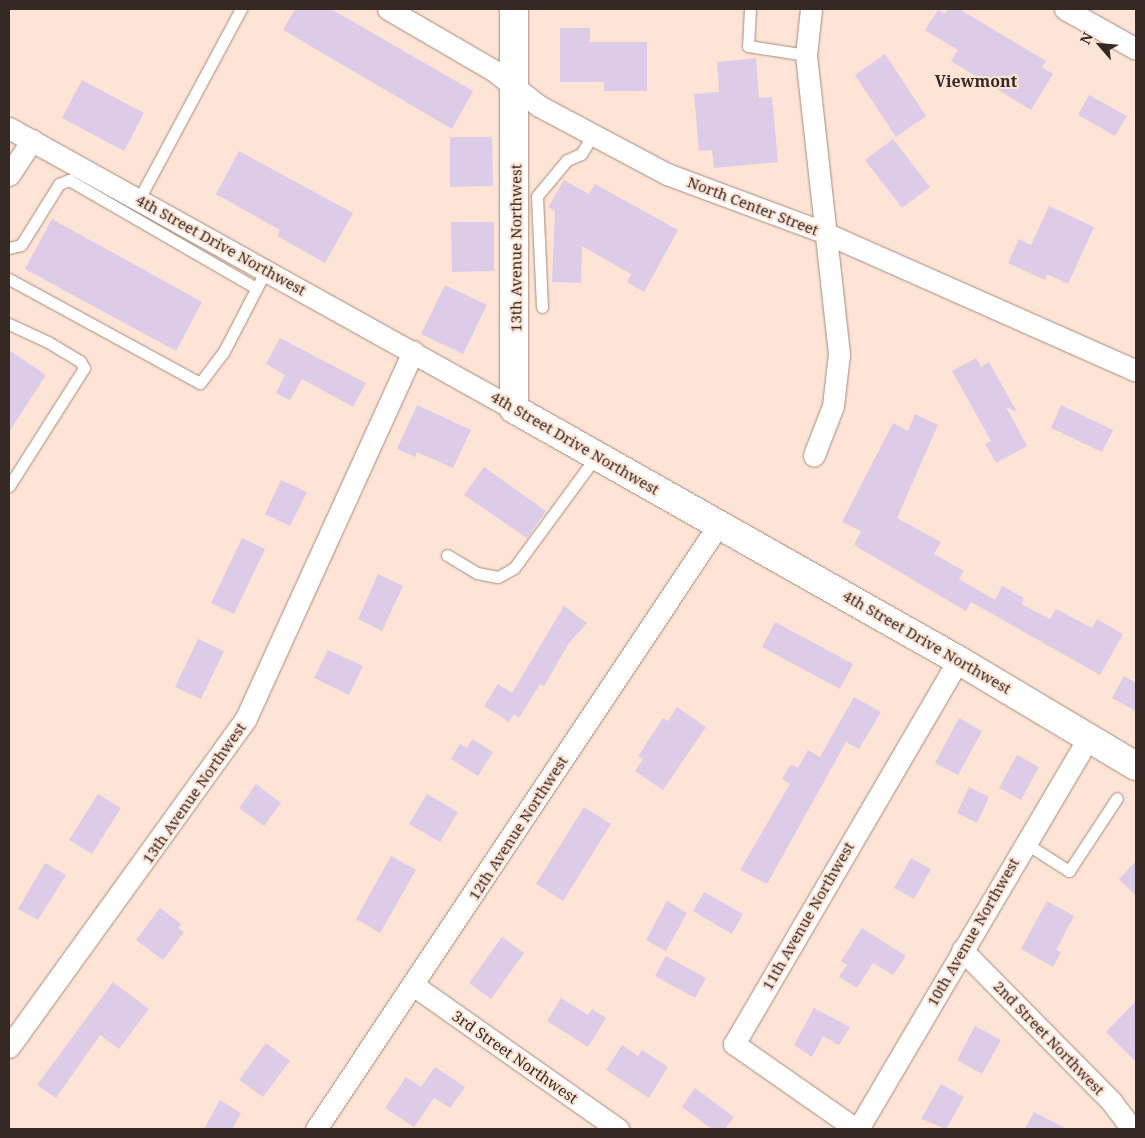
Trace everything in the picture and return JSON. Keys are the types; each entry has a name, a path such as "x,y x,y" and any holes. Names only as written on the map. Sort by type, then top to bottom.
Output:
{"main road":[{"name":"13th Avenue Northwest","path":"514,9 515,87 526,195 514,409"},
{"name":"4th Street Drive Northwest","path":"514,409 1090,735 1136,766"}],"street":[{"name":"North Center Street","path":"388,9 515,87 539,106 667,174 823,232 1136,371"},
{"path":"811,9 806,55 823,232 840,354 833,406 814,455"},
{"path":"1065,9 1136,48"},
{"name":"4th Street Drive Northwest","path":"9,128 32,140 93,184 139,200 514,409"},
{"path":"9,174 32,140"},
{"name":"13th Avenue Northwest","path":"9,1047 246,718 413,351"},
{"name":"12th Avenue Northwest","path":"316,1129 719,524"},
{"name":"11th Avenue Northwest","path":"857,1129 734,1044 958,660"},
{"name":"10th Avenue Northwest","path":"857,1129 1024,843 1090,735"},
{"name":"2nd Street Northwest","path":"962,950 1104,1094 1132,1129"},
{"name":"3rd Street Northwest","path":"413,985 618,1129"}],"lane":[{"path":"139,200 242,9"},
{"path":"750,9 748,46 806,55"},
{"path":"542,307 526,195 567,160 581,154 593,135"},
{"path":"9,248 21,246 64,180 93,184 254,287"},
{"path":"9,278 200,382 223,353 254,287 266,270"},
{"path":"9,324 48,342 80,361 84,368 9,486"},
{"path":"447,555 477,573 498,577 514,568 597,455"},
{"path":"1024,843 1069,871 1117,798"}],"building":[{"path":"295,9 331,9 473,91 452,129 283,30"},
{"path":"948,9 959,9 1046,61 1042,67 1053,74 1031,110 951,61 958,50 925,30 938,10 945,14"},
{"path":"560,28 590,28 590,42 647,42 647,91 604,91 604,82 560,82"},
{"path":"885,54 926,116 896,137 855,75"},
{"path":"756,58 759,98 772,97 778,162 714,168 712,150 699,151 694,94 719,92 717,62"},
{"path":"82,80 144,113 124,151 62,118"},
{"path":"1089,95 1127,116 1115,136 1078,115"},
{"path":"450,137 492,137 493,186 450,187"},
{"path":"893,139 930,187 902,208 865,160"},
{"path":"239,151 353,213 325,263 277,236 280,230 216,194"},
{"path":"564,180 589,194 595,184 678,230 644,292 627,282 631,274 582,246 581,283 552,282 555,211 548,207"},
{"path":"1049,206 1094,227 1068,284 1047,274 1045,280 1008,263 1019,239 1031,245"},
{"path":"52,219 202,302 176,351 25,269"},
{"path":"451,222 494,222 494,271 452,272"},
{"path":"445,285 487,305 463,354 421,334"},
{"path":"280,338 366,383 353,407 302,379 290,400 276,393 285,375 266,364"},
{"path":"9,350 46,375 9,432"},
{"path":"976,358 981,367 989,362 1017,412 1006,407 1027,446 996,463 985,444 991,441 952,371"},
{"path":"417,405 471,430 453,468 417,452 415,457 397,449"},
{"path":"1061,405 1113,430 1102,452 1051,428"},
{"path":"915,414 938,425 897,518 941,542 934,554 964,571 959,579 995,600 1002,586 1024,598 1021,604 1050,619 1056,609 1092,628 1097,619 1123,634 1100,675 971,602 966,611 854,545 861,531 842,522 893,423 908,431"},
{"path":"484,467 546,511 527,538 464,495"},
{"path":"281,480 307,492 290,526 265,514"},
{"path":"242,538 265,549 234,614 211,603"},
{"path":"378,574 403,586 382,631 358,619"},
{"path":"564,606 587,623 569,643 544,686 540,684 519,718 514,714 509,722 484,706 498,684 512,693"},
{"path":"775,622 853,664 840,689 762,647"},
{"path":"198,639 224,651 201,699 175,687"},
{"path":"328,650 363,666 349,695 314,678"},
{"path":"1124,676 1136,683 1136,711 1112,698"},
{"path":"854,697 881,712 859,749 846,742 767,884 740,870 790,784 782,779 791,764 798,768 808,750 820,757"},
{"path":"677,707 706,727 663,790 635,771 643,759 638,756 663,718 668,721"},
{"path":"959,718 982,731 958,775 935,763"},
{"path":"472,739 493,752 478,776 451,759 460,744 467,748"},
{"path":"1017,755 1039,767 1021,800 999,788"},
{"path":"256,784 281,803 264,826 239,808"},
{"path":"969,787 989,797 977,823 957,813"},
{"path":"98,794 121,808 92,854 69,840"},
{"path":"427,794 458,812 440,842 409,824"},
{"path":"584,807 611,824 563,901 536,884"},
{"path":"391,856 416,870 380,933 356,919"},
{"path":"911,858 931,869 914,899 894,888"},
{"path":"1136,861 1136,896 1119,879"},
{"path":"45,863 66,875 38,920 18,909"},
{"path":"704,892 743,914 732,934 693,911"},
{"path":"667,901 687,913 666,951 646,940"},
{"path":"1047,901 1074,916 1056,950 1061,952 1053,967 1021,949"},
{"path":"160,908 181,924 178,928 184,932 163,960 136,940"},
{"path":"862,928 906,956 893,975 873,963 857,988 839,977 847,965 841,961"},
{"path":"502,937 524,953 491,999 469,983"},
{"path":"666,956 706,978 695,998 655,976"},
{"path":"113,982 149,1009 119,1049 100,1035 56,1098 37,1085"},
{"path":"561,998 588,1015 592,1009 606,1018 588,1047 547,1021"},
{"path":"1136,1001 1136,1062 1106,1032"},
{"path":"814,1008 850,1027 839,1045 823,1036 812,1057 794,1045"},
{"path":"975,1026 1001,1040 982,1074 957,1060"},
{"path":"266,1043 290,1061 263,1097 239,1080"},
{"path":"622,1045 638,1056 642,1050 668,1067 649,1098 606,1070"},
{"path":"435,1067 465,1087 450,1108 434,1098 414,1127 385,1108 406,1077 421,1087"},
{"path":"941,1084 964,1097 946,1129 921,1119"},
{"path":"695,1088 734,1117 725,1129 712,1129 682,1107"},
{"path":"220,1100 241,1113 232,1129 204,1129"},
{"path":"1034,1112 1067,1129 1025,1129"}],"district":[{"name":"Viewmont","path":"976,81"}]}
